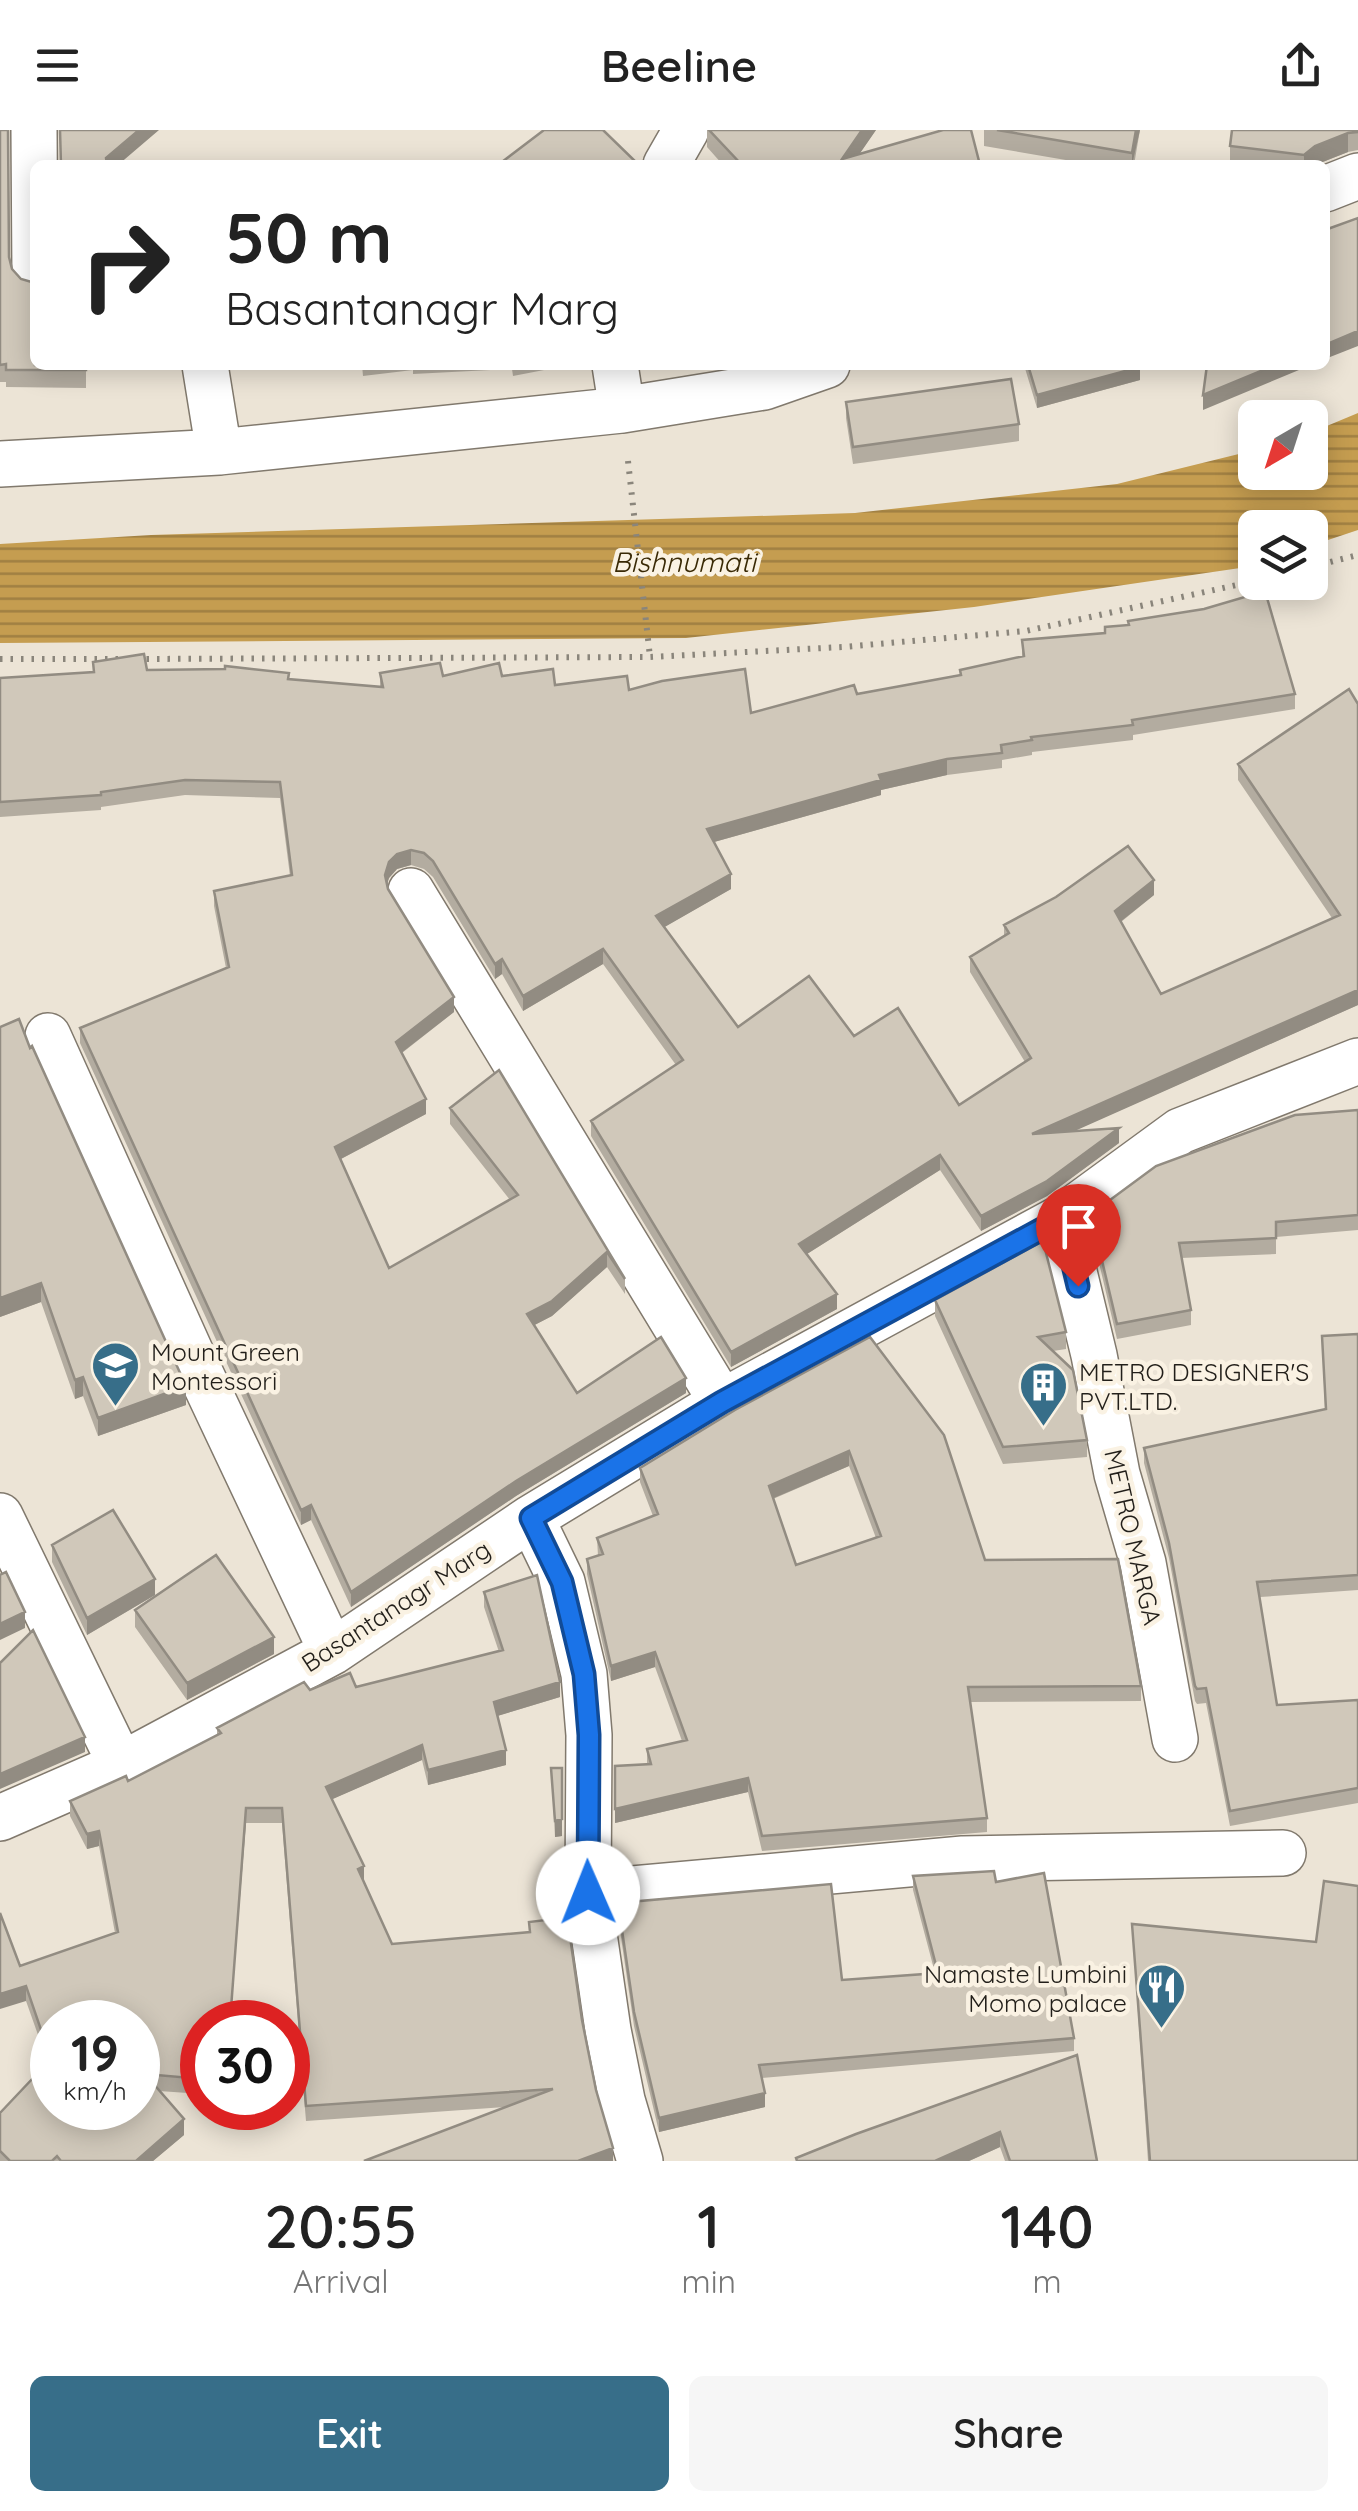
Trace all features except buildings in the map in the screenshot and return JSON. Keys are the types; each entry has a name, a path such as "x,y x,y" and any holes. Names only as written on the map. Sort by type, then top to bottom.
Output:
{"street":[{"path":"34,130 34,160"},
{"path":"669,160 686,130"},
{"path":"1330,186 1358,176"},
{"path":"207,370 219,452"},
{"path":"616,370 622,410"},
{"path":"0,464 219,452 622,410 764,387 812,370"},
{"path":"411,892 722,1402"},
{"path":"48,1036 194,1360 332,1652"},
{"name":"Basantanagr Marg","path":"0,1818 121,1765 332,1652 531,1518 722,1402 1062,1218 1180,1131 1358,1061"},
{"name":"METRO MARGA","path":"1062,1218 1117,1474 1143,1564 1175,1739"},
{"path":"0,1516 121,1765"},
{"path":"531,1518 562,1582 584,1674 589,1735 588,1893 608,2030 622,2100 640,2161"},
{"path":"588,1893 950,1860 1283,1853"}],"path":[{"path":"622,410 650,657"},
{"path":"1328,563 1358,555"},
{"path":"0,660 650,657 842,647 1026,631 1238,585"}],"water":[{"name":"Bishnumati","path":"1358,413 1358,530 1328,540 1328,510 1238,510 1238,568 974,607 686,638 0,643 0,544 151,535 855,513 1117,484 1238,454 1238,490 1328,490 1328,426"}],"place":[{"name":"Mount Green Montessori","path":"116,1408"},
{"name":"METRO DESIGNER'S PVT.LTD.","path":"1044,1428"},
{"name":"Namaste Lumbini Momo palace","path":"1162,2030"}],"route":[{"path":"588,1893 589,1735 584,1674 562,1582 531,1518 722,1402 1062,1218 1078,1286"}]}
